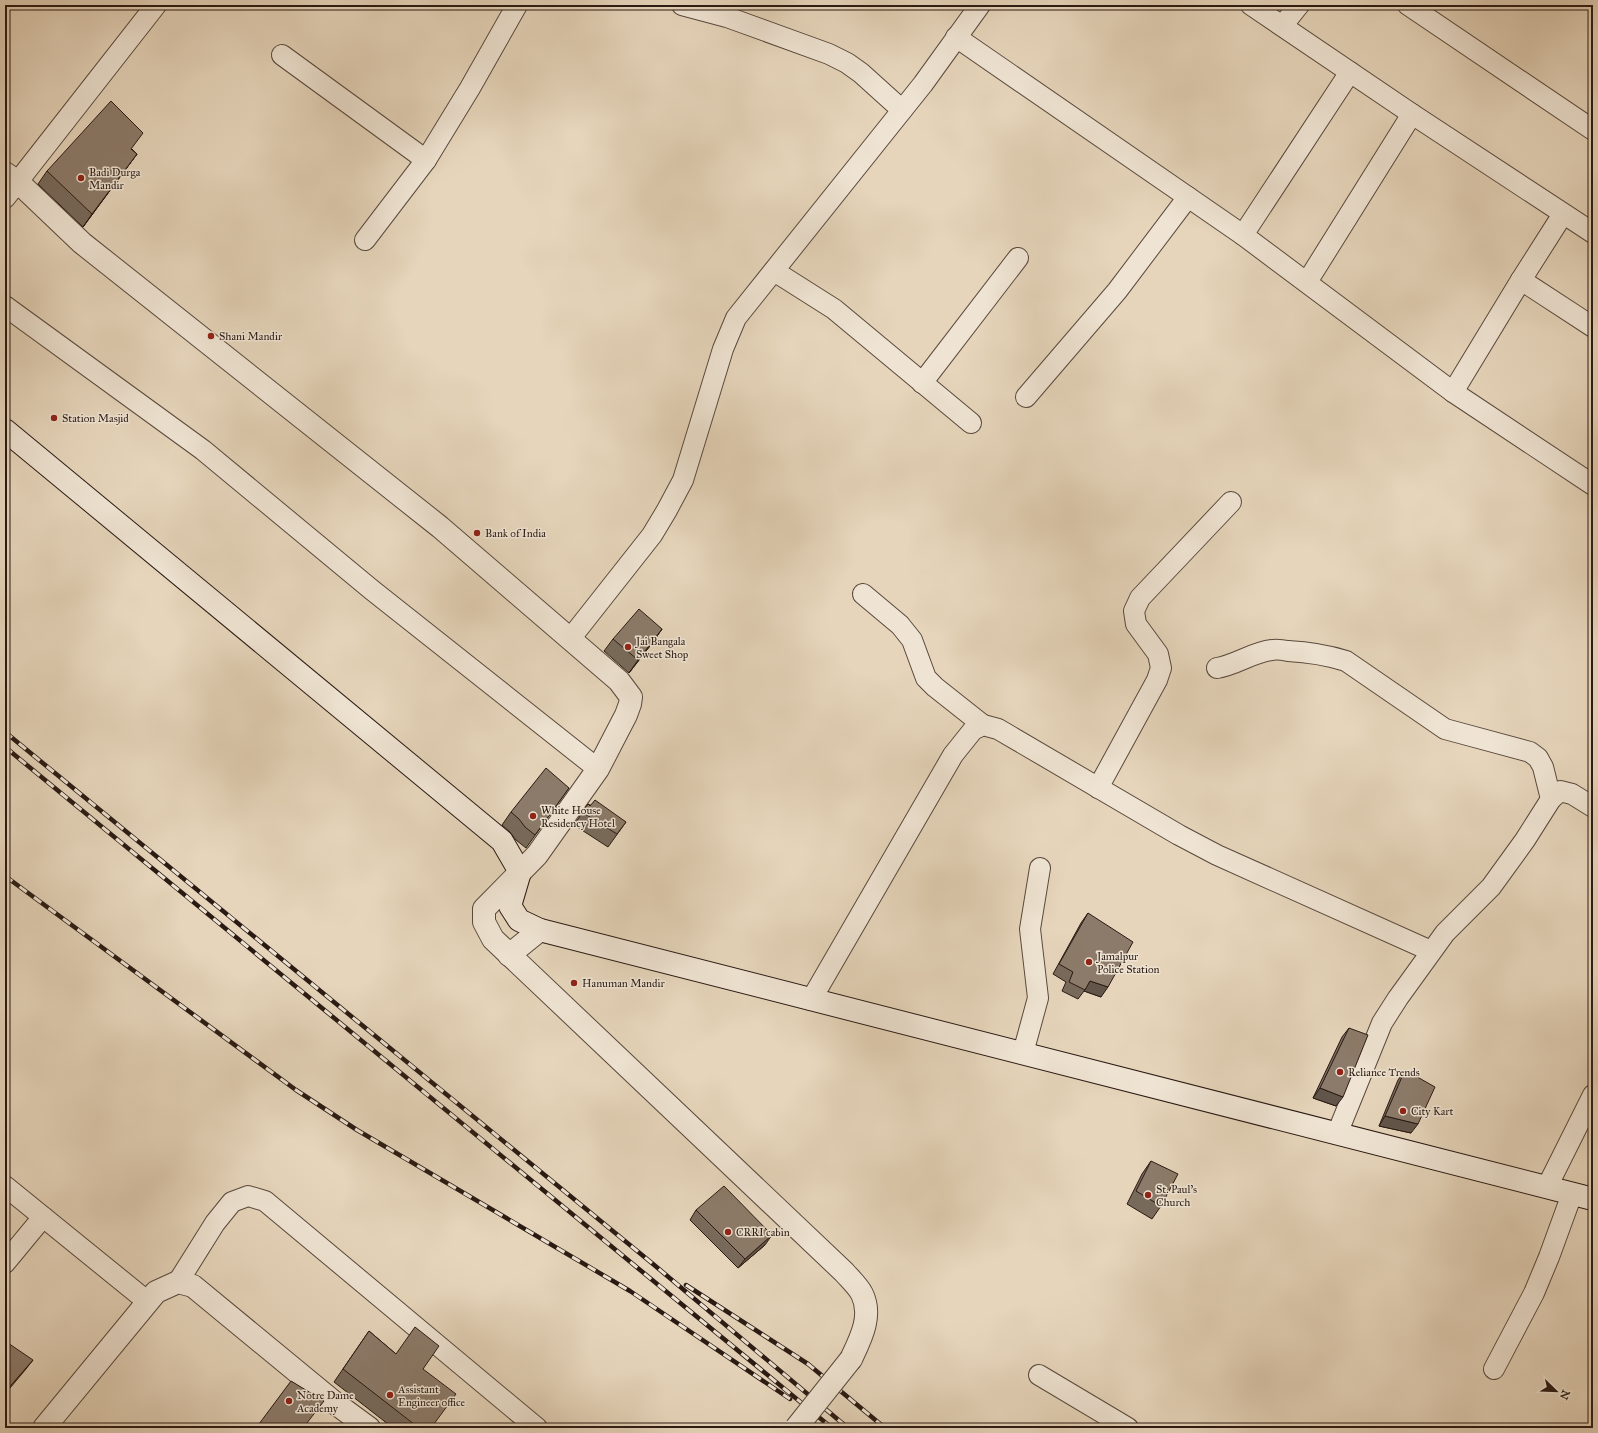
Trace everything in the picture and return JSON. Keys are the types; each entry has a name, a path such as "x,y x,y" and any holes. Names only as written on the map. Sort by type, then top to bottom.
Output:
{"street":[{"path":"156,5 9,184 82,244 440,528 619,681 631,697 626,715 598,769 537,855 484,909 484,922 493,939 509,955 844,1272 862,1294 866,1311 863,1335 850,1359 796,1428"},
{"path":"365,240 426,160 470,88 517,5"},
{"path":"682,5 727,16 829,54 847,63 861,73 902,110"},
{"path":"570,639 652,535 668,510 683,480 723,349 736,318 902,110 980,5"},
{"path":"1251,5 1412,114 1593,233"},
{"path":"1283,26 1299,5"},
{"path":"1408,5 1593,130"},
{"path":"956,36 1243,235 1453,392 1593,485"},
{"path":"282,55 426,160"},
{"path":"1243,235 1350,72"},
{"path":"1307,282 1412,114"},
{"path":"1026,397 1117,291 1188,197"},
{"path":"1453,392 1563,214"},
{"path":"922,383 1018,258"},
{"path":"774,271 834,309 971,423"},
{"path":"1521,280 1593,327"},
{"path":"5,306 203,450 372,590 598,769"},
{"path":"5,430 502,841 520,872 510,906 519,920 540,930 1593,1199"},
{"path":"1098,788 1157,680 1161,668 1158,654 1136,624 1134,611 1140,598 1232,502"},
{"path":"863,594 900,625 912,640 926,678 935,687 983,725 998,729 1179,835 1217,855 1432,951"},
{"path":"1217,668 1228,666 1250,656 1272,650 1331,656 1346,661 1445,729 1530,752 1538,758 1543,767 1551,799"},
{"path":"810,1000 953,755 973,730 983,725"},
{"path":"1336,1134 1382,1023 1398,998 1446,933 1491,887 1525,840 1551,799 1560,791 1572,794 1593,807"},
{"path":"1023,1054 1038,998 1030,929 1040,868"},
{"path":"509,955 540,930"},
{"path":"1547,1188 1593,1095"},
{"path":"5,1186 148,1302"},
{"path":"1494,1369 1534,1293 1572,1194"},
{"path":"44,1428 156,1292 178,1282 215,1223 232,1202 248,1196 265,1201 537,1428"},
{"path":"5,1263 43,1216"},
{"path":"178,1282 193,1286 335,1403 368,1428"},
{"path":"1039,1375 1128,1428"}],"building":[{"name":"Badi Durga Mandir","path":"111,101 143,133 131,149 137,154 92,214 47,171"},
{"path":"639,609 662,629 638,660 613,639"},
{"path":"546,768 569,788 535,835 511,812"},
{"path":"595,800 626,822 617,834 582,812 588,804 590,806"},
{"name":"Jamalpur Police Station","path":"1088,913 1133,942 1108,987 1090,981 1085,990 1069,982 1073,972 1059,964"},
{"name":"Reliance Trends","path":"1349,1028 1368,1035 1343,1097 1320,1088"},
{"name":"City Kart","path":"1405,1070 1435,1087 1418,1124 1385,1116"},
{"path":"1151,1161 1178,1174 1161,1206 1136,1191"},
{"name":"CRRI cabin","path":"724,1186 772,1235 745,1259 696,1210"},
{"name":"Assistant Engineer office","path":"415,1327 439,1346 423,1369 456,1394 431,1428 419,1428 343,1369 369,1331 396,1354"},
{"path":"5,1341 33,1360 5,1392"},
{"name":"Notre Dame Academy","path":"291,1381 324,1401 303,1428 256,1428"}],"railway":[{"path":"5,732 653,1264 848,1428"},
{"path":"5,747 832,1428"},
{"path":"5,876 296,1090 357,1130 630,1291 790,1399"},
{"path":"686,1285 808,1364 885,1428"}],"place":[{"name":"Badi Durga Mandir","path":"81,178"},
{"name":"Shani Mandir","path":"211,336"},
{"name":"Station Masjid","path":"54,418"},
{"name":"Bank of India","path":"477,533"},
{"name":"Jai Bangala Sweet Shop","path":"628,647"},
{"name":"White House Residency Hotel","path":"533,816"},
{"name":"Jamalpur Police Station","path":"1089,962"},
{"name":"Hanuman Mandir","path":"574,983"},
{"name":"Reliance Trends","path":"1340,1072"},
{"name":"City Kart","path":"1403,1111"},
{"name":"St. Paul's Church","path":"1148,1195"},
{"name":"CRRI cabin","path":"728,1232"},
{"name":"Assistant Engineer office","path":"390,1395"},
{"name":"Notre Dame Academy","path":"289,1401"}]}
